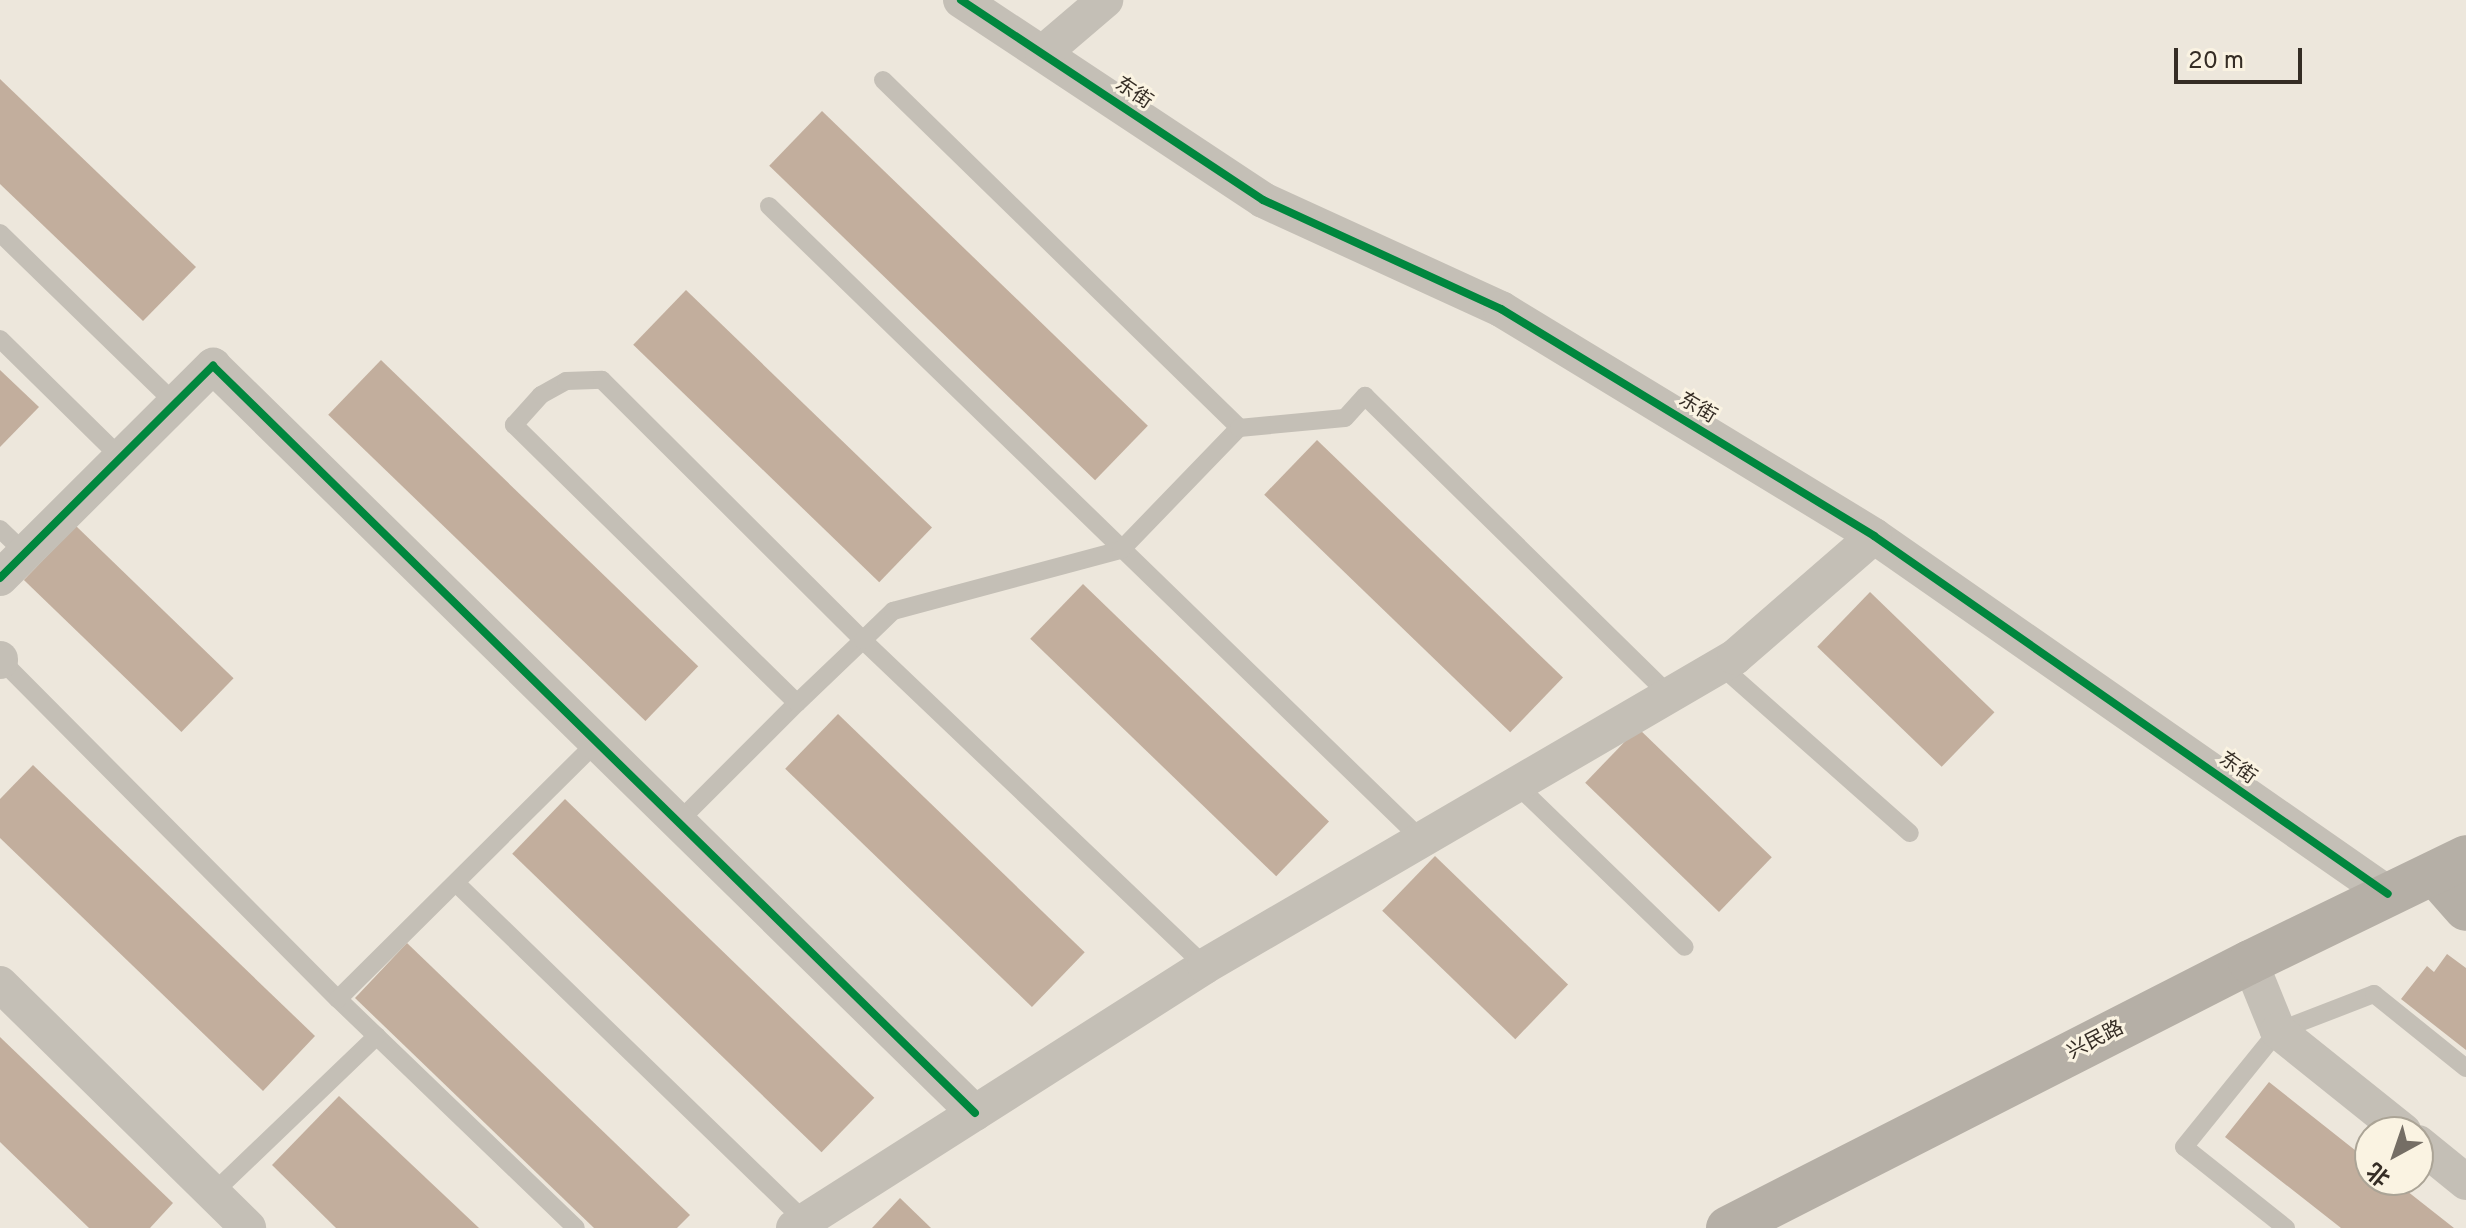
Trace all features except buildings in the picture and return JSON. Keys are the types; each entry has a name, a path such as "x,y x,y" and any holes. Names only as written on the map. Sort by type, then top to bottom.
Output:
{"main road":[{"name":"兴民路","path":"1728,1228 2250,962 2451,866"},
{"path":"2451,866 2466,909"}],"street":[{"name":"东街","path":"961,0 1263,200 1501,309 1874,536 2388,894"},
{"path":"1043,53 1105,0"},
{"path":"8,553 120,457 213,366 975,1113"},
{"path":"800,1225 1205,966 1721,666 1874,536"},
{"path":"2250,962 2278,1031 2384,1116"},
{"path":"0,984 248,1228"},
{"path":"2434,1156 2466,1182"}],"lane":[{"path":"883,80 1239,428"},
{"path":"769,206 1422,840"},
{"path":"0,233 175,403"},
{"path":"0,339 120,457"},
{"path":"797,703 514,425 541,395 566,381 602,380 863,640 1205,966"},
{"path":"678,822 893,611 1121,550 1239,428 1345,418 1365,396 1670,696"},
{"path":"0,660 338,999 576,1228"},
{"path":"1721,666 1910,833"},
{"path":"338,999 597,742"},
{"path":"1517,785 1685,947"},
{"path":"456,883 800,1225"},
{"path":"2286,1228 2184,1147 2278,1031 2374,994 2466,1068"},
{"path":"213,1193 377,1036"}],"cycle path":[{"path":"961,0 1263,200 1501,309 1874,536 2388,894"},
{"path":"0,578 213,366 975,1113"}]}
